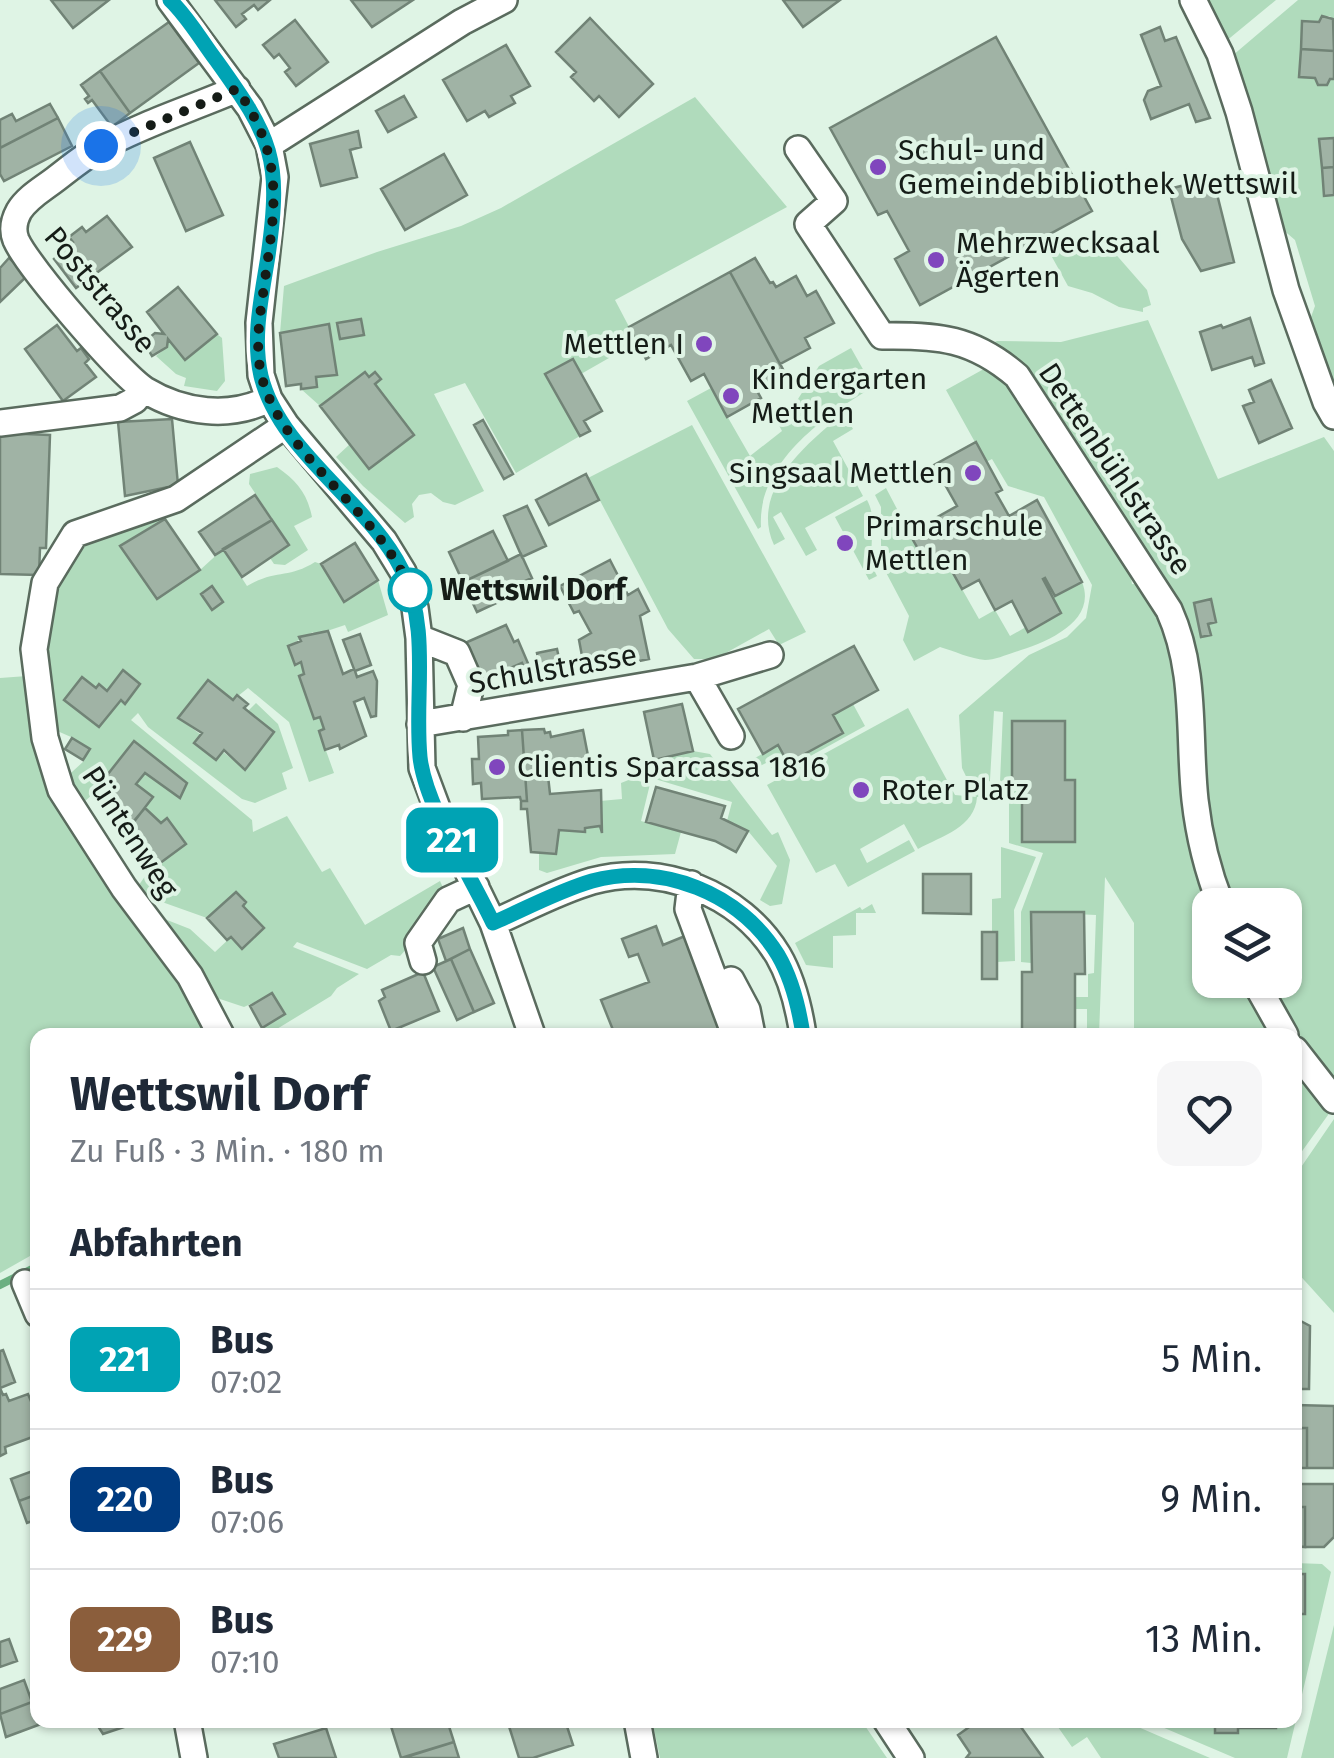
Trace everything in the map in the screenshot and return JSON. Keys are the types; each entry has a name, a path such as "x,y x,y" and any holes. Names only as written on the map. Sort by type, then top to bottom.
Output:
{"street":[{"path":"170,0 237,89 269,145 275,177 258,346 261,375 269,399 286,425 393,554 410,590 419,638 420,758 425,778 493,923 530,1028"},
{"path":"269,145 462,22 504,0"},
{"path":"1193,0 1220,54 1240,112 1286,290 1334,416"},
{"path":"7,229 34,194 101,146 237,89"},
{"name":"Dettenbühlstrasse","path":"798,149 834,201 808,224 882,336 936,335 976,347 997,358 1017,376 1170,610 1188,666 1195,798 1216,888"},
{"name":"Poststrasse","path":"7,229 120,370 143,389 170,403 220,412 256,406 269,399"},
{"path":"6,423 120,408 135,400 143,389"},
{"name":"Püntenweg","path":"217,1028 190,976 124,888 60,790 44,738 36,680 36,632 45,584 75,534 176,499 286,425"},
{"path":"419,638 458,653 471,684 464,718"},
{"name":"Schulstrasse","path":"420,724 696,677 770,655"},
{"path":"696,677 731,736"},
{"path":"493,923 593,881 647,876 691,884 715,895 751,921 765,938 788,976 801,1028"},
{"path":"691,884 688,909 732,1028"},
{"path":"423,961 418,943 448,900 476,887"},
{"path":"732,980 747,1010 751,1028"},
{"path":"1264,998 1281,1028"},
{"path":"1302,1059 1334,1100"},
{"path":"25,1283 30,1295"},
{"path":"188,1728 194,1758"},
{"path":"638,1728 644,1758"},
{"path":"891,1728 911,1758"}],"green space":[{"path":"1205,0 1276,0 1225,42"},
{"path":"1298,0 1334,0 1334,23 1330,16 1322,16 1319,22 1302,21 1299,77 1315,78 1318,85 1327,85 1334,79 1334,138 1320,140 1324,195 1334,195 1334,393 1308,325 1315,306 1295,240 1281,228 1232,56"},
{"path":"695,97 787,207 615,300 637,342 581,374 573,359 546,374 580,436 516,473 465,383 434,394 484,491 455,505 431,493 419,495 412,504 414,517 405,523 336,457 350,444 301,389 317,387 316,377 336,374 329,325 280,333 284,286 461,226 501,208"},
{"path":"1066,244 1076,247 1081,255 1112,250 1147,290 1151,305 1143,308 1143,312 1119,307 1068,286 1052,257"},
{"path":"1148,320 1218,479 1324,437 1334,451 1334,1092 1302,1050 1302,1028 1288,1028 1272,998 1302,998 1302,888 1221,888 1214,865 1188,639 988,345 997,341 1061,342"},
{"path":"217,334 222,338 225,381 217,391 184,386 186,378 156,356 167,347 168,339 186,360"},
{"path":"851,348 873,387 815,427 782,462 770,482 758,529 687,401 711,388 750,456 782,431 773,414 798,399 819,366"},
{"path":"991,365 1002,372 1127,554 1132,584 1147,585 1174,634 1208,888 1192,888 1192,998 1258,998 1274,1028 1134,1028 1134,923 1105,877 1099,1028 1087,1028 1087,1009 1075,1009 1075,997 1088,997 1088,974 1094,973 1096,915 1031,912 1031,963 1021,962 1021,912 1043,853 1009,843 1009,791 1022,791 1022,842 1075,841 1065,780 1065,721 1012,721 1012,782 1000,782 1003,712 994,711 989,797 977,797 964,823 918,849 904,824 860,849 867,863 909,840 915,851 848,887 835,864 816,873 767,785 908,708 955,795 976,797 962,768 959,715 1029,655 1067,637 1086,618 1092,585 1044,497 1008,486 992,459 986,462 946,390"},
{"path":"844,413 853,429 833,441 863,496 805,528 817,550 806,556 781,512 773,517 785,539 774,545 768,525 775,487 799,454"},
{"path":"692,425 806,632 779,645 769,629 715,659 694,659 668,629 588,478"},
{"path":"277,467 300,488 312,517 294,526 308,550 285,565 274,564 270,558 289,544 249,484 250,474"},
{"path":"886,488 928,568 945,559 979,619 995,610 1010,636 1026,627 1029,631 1061,614 1053,598 1082,582 1085,596 1076,619 1054,636 989,660 940,647 914,661 903,640 909,616 881,563 881,507 875,495"},
{"path":"867,500 877,576 869,580 835,517"},
{"path":"163,515 165,519 120,546 157,599 223,549 247,586 315,562 321,564 344,601 378,580 388,615 348,632 345,625 315,635 313,632 288,646 295,664 301,662 304,674 299,677 314,718 320,717 324,729 319,731 334,773 309,782 289,722 248,688 233,700 208,680 179,718 245,769 274,732 248,711 256,703 278,724 293,768 282,773 287,789 255,803 242,799 148,727 138,713 131,720 252,820 253,832 287,816 322,872 330,868 365,925 440,881 446,894 400,956 391,955 367,969 297,942 293,947 359,974 278,1028 262,1028 285,1014 273,994 244,1007 211,996 162,918 190,929 215,952 231,937 263,927 243,906 246,902 236,892 207,918 148,897 142,901 134,892 148,872 129,846 137,838 127,829 132,823 94,793 84,802 73,798 61,782 84,761 65,749 71,737 46,726 40,648 49,597 83,544"},
{"path":"27,676 40,754 207,1028 30,1028 30,1256 0,1273 0,678"},
{"path":"853,704 865,726 776,775 768,762 760,766 755,758 778,745 788,763 842,733 833,715"},
{"path":"693,751 710,754 772,835 778,832 790,860 782,904 770,906 760,900 777,866 748,831 727,821 732,802 655,779 654,760"},
{"path":"631,779 650,784 641,821 681,832 675,854 601,857 547,873 539,870 539,853 556,854 559,830 585,832 585,828 600,826 602,833 600,801 622,799 621,783"},
{"path":"1001,847 1036,857 1014,910 1015,961 997,962 982,979 982,932 992,932 992,899 1001,898"},
{"path":"872,904 876,913 856,913 856,935 833,936 833,968 806,965 795,943"},
{"path":"1302,1068 1333,1108 1302,1151"},
{"path":"1334,1119 1334,1313 1302,1278 1302,1166"},
{"path":"1302,1563 1322,1564 1331,1572 1302,1695"},
{"path":"1334,1625 1334,1758 1301,1758"},
{"path":"654,1728 866,1728 887,1758 660,1758"},
{"path":"1059,1728 1141,1728 1210,1758 1101,1758 1087,1737 1072,1747"},
{"path":"1164,1728 1294,1728 1287,1758 1235,1758"}],"building":[{"path":"51,0 109,0 73,28"},
{"path":"215,0 270,0 258,10 254,5 242,14 246,19 236,27"},
{"path":"351,0 413,0 372,27"},
{"path":"783,0 840,0 803,27"},
{"path":"1322,16 1333,19 1334,51 1301,49 1302,21 1319,22"},
{"path":"590,18 653,84 619,117 599,96 594,101 571,77 576,72 556,52"},
{"path":"295,20 328,62 296,86 285,72 290,68 279,54 274,58 263,45"},
{"path":"169,22 199,63 130,113 100,71"},
{"path":"1160,27 1165,41 1176,37 1210,118 1196,122 1189,104 1151,119 1144,100 1148,91 1161,86 1141,35"},
{"path":"996,37 1092,211 920,305 895,259 909,251 887,211 878,215 830,128"},
{"path":"506,45 530,86 511,96 515,103 489,117 485,111 467,121 443,80"},
{"path":"1301,49 1334,51 1334,79 1327,85 1318,85 1315,78 1299,77"},
{"path":"100,71 130,113 112,127 92,100 88,103 85,99 89,96 81,85"},
{"path":"404,96 416,117 388,132 376,111"},
{"path":"50,104 58,118 0,148 0,120 12,114 16,121"},
{"path":"58,118 72,146 4,181 0,174 0,148"},
{"path":"358,131 361,147 350,150 357,177 321,186 310,144"},
{"path":"1334,138 1334,167 1322,168 1319,139"},
{"path":"190,142 223,215 186,231 154,158"},
{"path":"444,154 467,195 405,230 381,189"},
{"path":"1334,167 1334,195 1324,196 1322,168"},
{"path":"1213,178 1234,262 1201,271 1182,239 1169,189"},
{"path":"107,216 132,247 76,288 54,259 73,242 69,237 82,227 86,232"},
{"path":"9,258 28,275 0,302 0,268"},
{"name":"Mettlen I","path":"755,258 776,287 796,276 807,296 816,291 834,323 805,338 810,348 780,364 730,272"},
{"name":"Mettlen I","path":"730,272 785,373 756,389 761,398 727,417 704,374 691,381 671,345 646,359 629,327"},
{"path":"178,287 217,334 185,360 168,339 167,347 152,356 144,342 155,333 164,334 147,312"},
{"path":"1250,318 1264,363 1255,366 1252,357 1212,370 1200,332"},
{"path":"361,319 364,335 340,339 337,323"},
{"path":"329,324 337,375 316,377 317,387 286,386 280,333"},
{"path":"57,325 77,351 81,348 89,359 85,363 96,377 63,401 25,349"},
{"path":"573,359 602,411 584,421 590,431 580,436 545,374"},
{"path":"365,372 369,377 375,372 381,379 375,384 414,435 369,469 320,406"},
{"path":"1271,380 1292,428 1259,443 1243,406 1254,402 1249,390"},
{"path":"172,419 178,485 125,496 118,422"},
{"path":"483,420 513,474 504,479 474,425"},
{"path":"0,433 50,435 46,548 40,548 39,575 0,574"},
{"path":"976,442 1002,490 996,493 1009,516 1037,500 1082,582 1055,596 1043,579 1061,613 1028,632 1012,601 995,610 979,580 962,589 945,559 929,568 909,533 957,506 934,465"},
{"path":"586,474 599,500 549,525 536,500"},
{"path":"255,495 272,520 215,555 199,532"},
{"path":"527,506 546,546 522,557 504,516"},
{"path":"165,519 200,570 157,599 120,546"},
{"path":"272,520 289,545 242,577 223,549"},
{"path":"493,531 508,561 463,582 449,552"},
{"path":"355,543 378,580 344,602 321,564"},
{"path":"521,554 532,578 518,584 522,591 477,612 463,582"},
{"path":"610,560 628,595 638,589 649,611 640,616 649,659 585,672 579,640 591,633 579,611 574,613 560,586"},
{"path":"212,586 223,602 212,610 201,594"},
{"path":"1211,599 1216,622 1208,624 1211,635 1201,637 1194,603"},
{"path":"506,625 514,642 518,640 530,668 525,670 522,663 481,681 465,643"},
{"path":"328,631 343,674 354,669 343,640 360,634 371,665 355,671 357,677 373,671 377,681 376,716 371,717 364,698 354,702 366,736 340,749 339,745 325,750 319,731 324,729 320,717 314,719 299,676 304,674 301,662 295,665 288,646 301,641 299,637"},
{"path":"854,646 878,690 833,715 843,733 788,763 778,745 763,754 738,709"},
{"path":"557,649 563,677 542,681 537,653"},
{"path":"123,670 140,684 99,727 64,700 82,677 107,691"},
{"path":"208,680 233,700 237,695 248,704 244,708 274,732 245,770 224,750 216,760 194,743 202,733 178,718"},
{"path":"682,704 693,751 654,760 644,712"},
{"path":"1012,721 1065,721 1065,780 1075,780 1075,842 1022,842 1022,782 1012,782"},
{"path":"544,729 551,737 583,730 590,766 569,770 568,765 560,766 561,775 548,776 550,794 601,790 602,833 600,826 585,828 585,832 559,830 556,854 531,852 527,809 521,809 521,801 527,801 522,730"},
{"path":"522,730 527,801 520,797 482,799 481,783 473,784 472,759 479,759 478,737"},
{"path":"72,738 90,749 83,760 65,749"},
{"path":"134,741 187,783 180,798 145,773 136,784 153,797 133,823 93,793"},
{"path":"656,787 725,806 721,818 748,831 736,852 715,841 646,822"},
{"path":"145,808 161,823 167,818 186,844 148,872 129,846 138,838 127,829"},
{"path":"923,874 971,874 971,914 923,913"},
{"path":"236,892 246,902 243,906 264,928 242,949 231,937 227,940 207,918"},
{"path":"1031,912 1084,912 1085,974 1075,974 1075,1028 1022,1028 1022,972 1032,972"},
{"path":"656,926 663,945 690,934 724,1028 612,1028 601,1000 649,982 638,954 629,957 622,939"},
{"path":"463,928 470,949 446,961 438,939"},
{"path":"982,932 997,932 997,979 982,979"},
{"path":"470,949 494,1003 474,1012 451,959"},
{"path":"451,959 474,1012 457,1020 433,967"},
{"path":"423,972 439,1011 390,1028 379,1001 385,997 382,990"},
{"path":"272,993 285,1014 262,1028 250,1006"},
{"path":"1302,1322 1310,1326 1309,1389 1302,1389"},
{"path":"3,1350 15,1382 0,1388 0,1351"},
{"path":"0,1388 9,1401 28,1394 30,1438 5,1447 6,1453 0,1456"},
{"path":"1302,1405 1334,1406 1334,1468 1307,1468 1307,1428 1302,1428"},
{"path":"1302,1428 1307,1428 1307,1468 1302,1468"},
{"path":"30,1472 30,1497 19,1501 11,1479"},
{"path":"1302,1484 1334,1484 1334,1537 1324,1547 1305,1547"},
{"path":"30,1497 30,1522 27,1523 19,1501"},
{"path":"1302,1507 1305,1507 1305,1547 1302,1547"},
{"path":"1302,1574 1305,1574 1302,1614"},
{"path":"9,1639 17,1661 0,1667 0,1642"},
{"path":"24,1680 30,1703 0,1714 0,1689"},
{"path":"30,1703 30,1728 6,1737 0,1714"},
{"path":"99,1728 121,1728 103,1734"},
{"path":"326,1728 336,1758 279,1758 274,1744"},
{"path":"392,1728 450,1728 454,1742 401,1758"},
{"path":"510,1728 568,1728 573,1745 533,1758 519,1758"},
{"path":"968,1728 1022,1728 1043,1758 966,1758 970,1753 958,1735"},
{"path":"1215,1728 1238,1728 1238,1733 1215,1733"},
{"path":"454,1742 459,1758 403,1758"}],"waterway":[{"path":"0,1285 30,1270"}],"bus line":[{"name":"221","path":"170,0 250,108 269,145 275,177 258,322 261,375 269,399 286,425 384,541 403,572 419,638 422,768 443,822 493,923 593,881 647,876 691,884 715,895 751,921 765,938 788,976 802,1028"}],"place":[{"name":"Schul- und Gemeindebibliothek Wettswil","path":"878,167"},
{"name":"Mehrzwecksaal Ägerten","path":"936,260"},
{"name":"Mettlen I","path":"704,344"},
{"name":"Kindergarten Mettlen","path":"731,396"},
{"name":"Singsaal Mettlen","path":"973,473"},
{"name":"Primarschule Mettlen","path":"845,543"},
{"name":"Wettswil Dorf","path":"410,590"},
{"name":"Clientis Sparcassa 1816","path":"497,767"},
{"name":"Roter Platz","path":"861,790"}],"route":[{"path":"101,146 237,89 269,145 275,177 258,322 261,375 269,399 334,486 384,541 410,590"}]}
